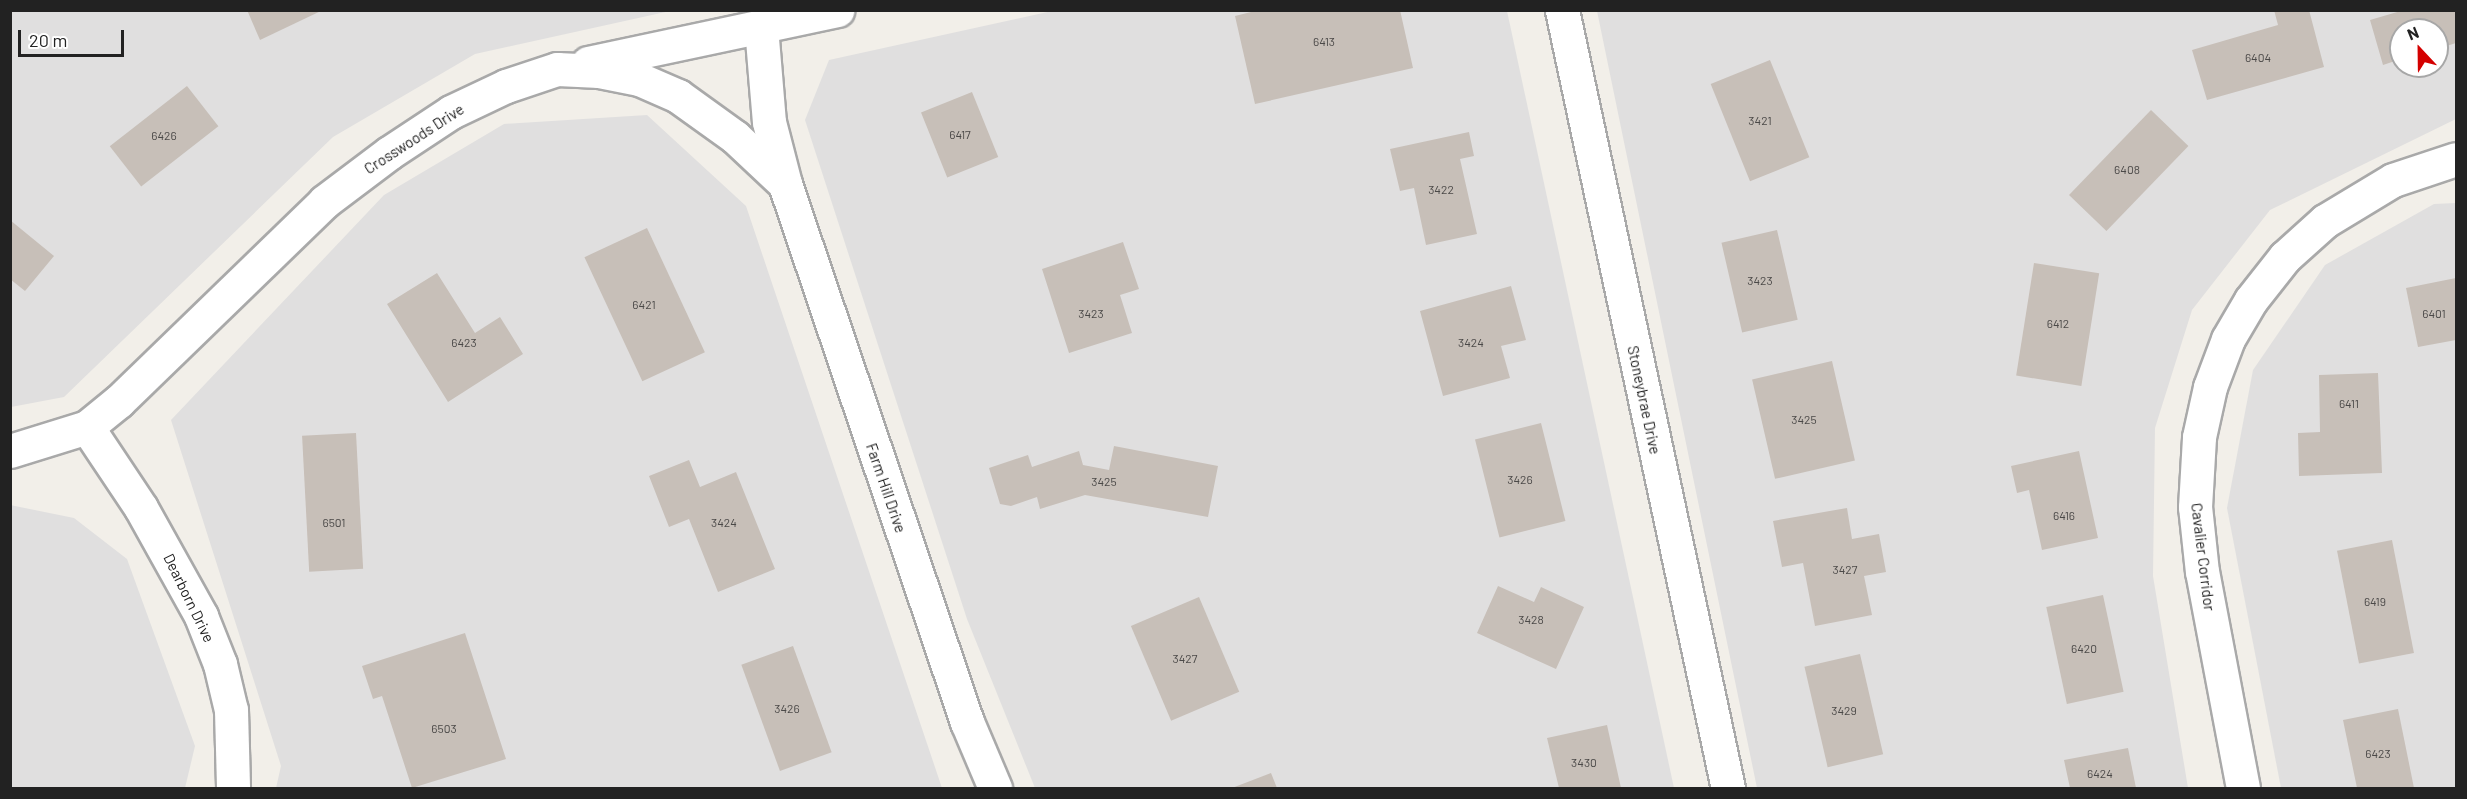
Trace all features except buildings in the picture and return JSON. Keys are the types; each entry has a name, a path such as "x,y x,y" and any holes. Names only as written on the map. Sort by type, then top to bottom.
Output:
{"street":[{"path":"557,69 837,10"},
{"name":"Stoneybrae Drive","path":"1562,10 1728,789"},
{"path":"760,27 769,123 785,184"},
{"name":"Crosswoods Drive","path":"10,451 87,427 119,401 324,202 379,160 452,112 506,86 557,69 599,71 639,79 678,96 735,137 785,184"},
{"name":"Cavalier Corridor","path":"2243,789 2202,572 2195,507 2199,437 2210,387 2229,339 2251,300 2285,257 2325,221 2393,180 2457,159"},
{"name":"Farm Hill Drive","path":"785,184 944,655 995,789"},
{"name":"Dearborn Drive","path":"87,427 177,568 205,626 220,664 231,710 233,789"}],"shaded area":[{"path":"11,11 670,11 475,54 333,137 64,397 11,407"},
{"path":"1052,11 1507,11 1674,788 1035,788 967,619 805,120 829,60"},
{"path":"1597,11 2456,11 2456,119 2270,210 2192,310 2155,428 2153,576 2188,788 1757,788"},
{"path":"647,115 746,206 942,788 276,788 281,766 171,420 384,195 504,124"},
{"path":"2456,203 2456,788 2281,788 2227,508 2253,370 2325,265 2434,204"},
{"path":"10,505 74,518 127,559 195,746 185,788 11,788"}]}
